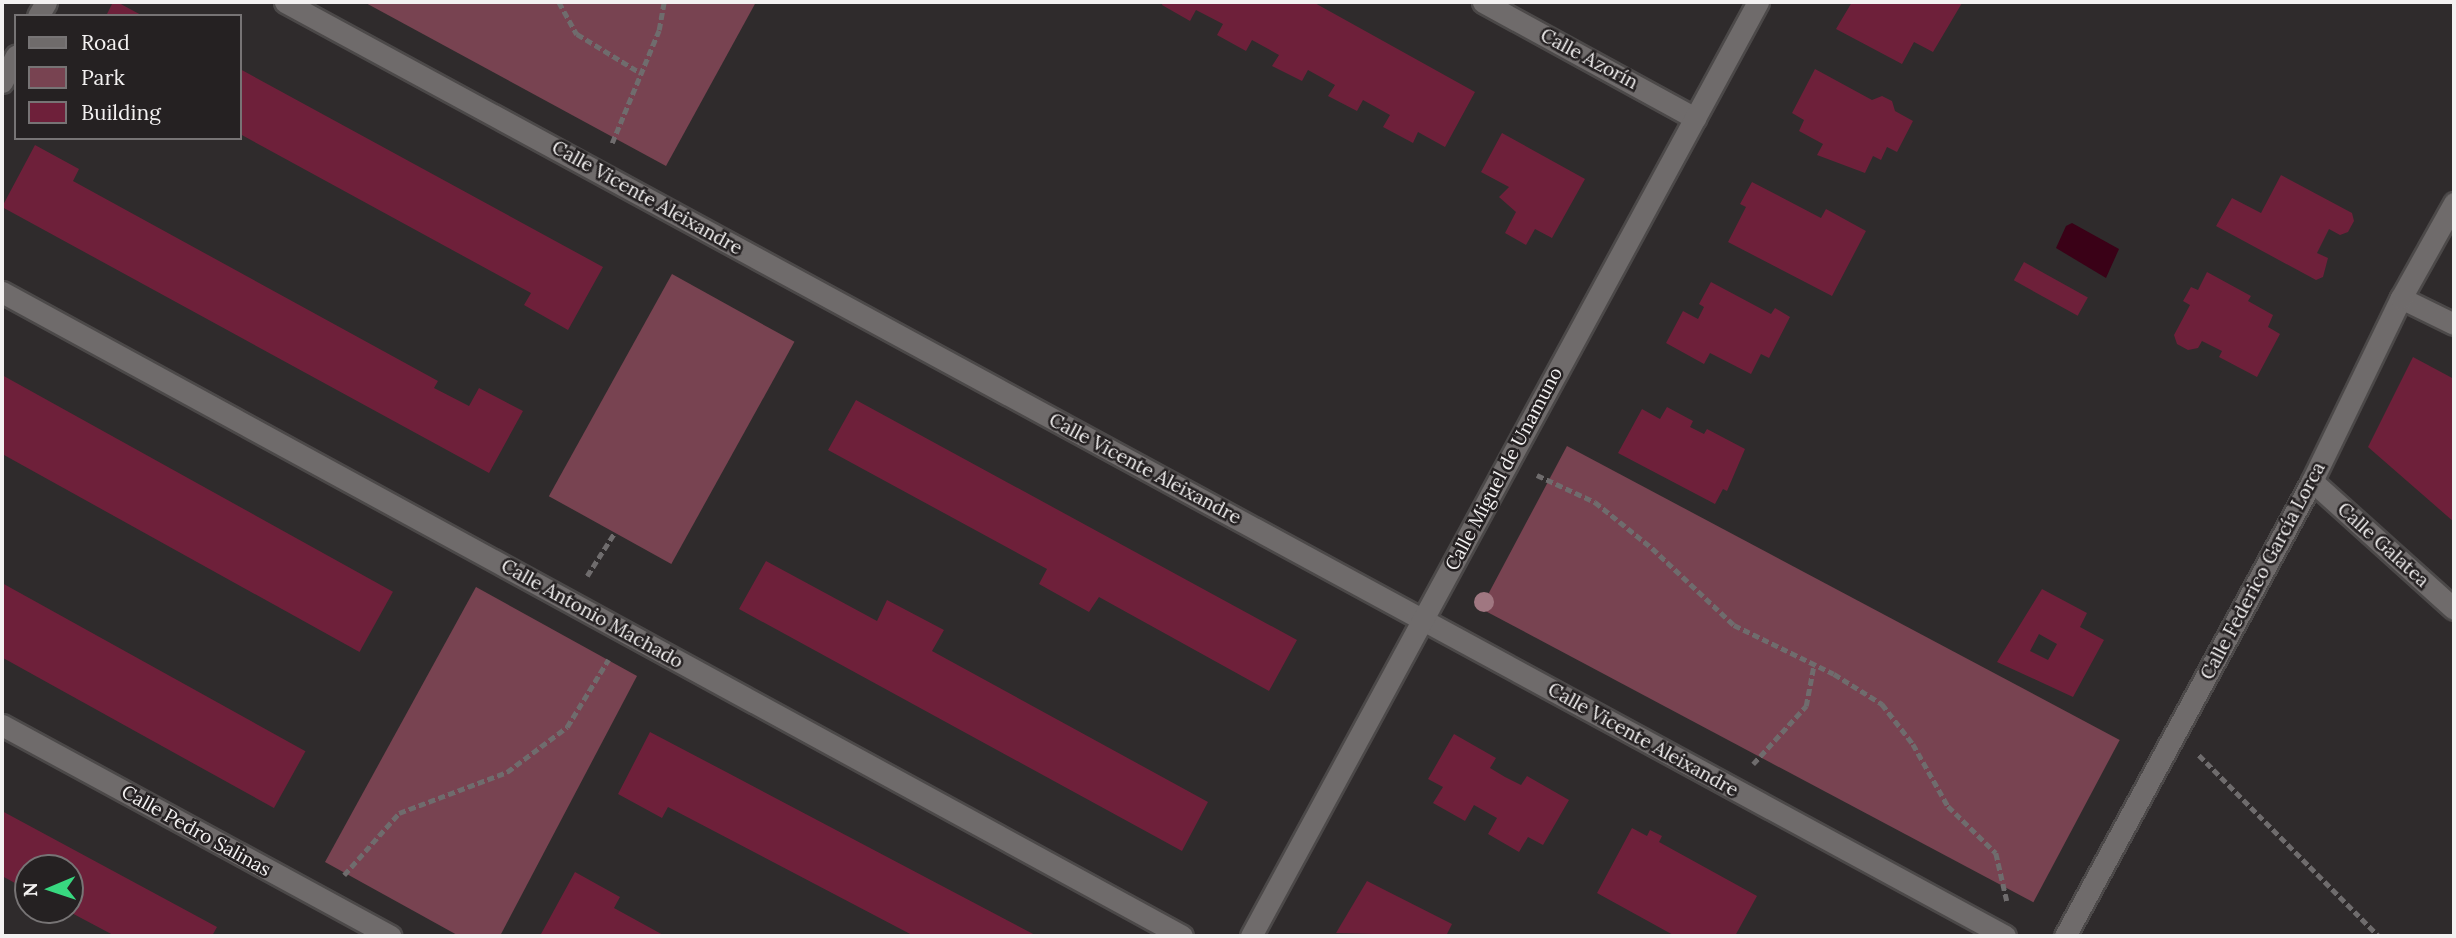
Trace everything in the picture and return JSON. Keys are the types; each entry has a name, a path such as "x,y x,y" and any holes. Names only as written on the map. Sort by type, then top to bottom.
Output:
{"street":[{"name":"Calle Vicente Aleixandre","path":"285,2 2005,936"},
{"name":"Calle Azorín","path":"1483,2 1695,118"},
{"name":"Calle Miguel de Unamuno","path":"1251,936 1758,2"},
{"path":"2,82 14,60"},
{"name":"Calle Federico García Lorca","path":"2065,936 2312,481 2401,298 2454,203"},
{"name":"Calle Antonio Machado","path":"2,292 1182,936"},
{"path":"2401,298 2454,324"},
{"name":"Calle Galatea","path":"2312,481 2454,609"},
{"name":"Calle Pedro Salinas","path":"2,725 390,936"}],"path":[{"path":"559,2 577,34 641,73"},
{"path":"600,173 659,30 664,2"},
{"path":"1508,462 1595,502 1653,548 1734,625 1814,664 1882,705 1913,744 1948,806 1996,853 2010,912"},
{"path":"571,602 615,532"},
{"path":"330,903 345,873 399,813 507,772 568,727 623,631"},
{"path":"1731,788 1806,706 1814,664"},
{"path":"2176,733 2379,936"}],"green space":[{"path":"364,2 756,2 666,166"},
{"path":"672,274 794,342 671,564 549,496"},
{"path":"1567,446 2120,740 2033,902 1481,608"},
{"path":"476,587 637,676 500,936 459,936 325,862"}],"shaded area":[{"path":"2072,223 2119,249 2106,278 2056,248 2066,226"}],"building":[{"path":"113,2 117,2 139,14 107,14"},
{"path":"1163,2 1313,2 1475,92 1445,147 1418,132 1413,143 1383,127 1390,115 1363,100 1357,111 1328,96 1335,85 1308,70 1302,81 1272,66 1279,55 1252,40 1246,51 1217,35 1223,24 1196,10 1190,21 1162,5"},
{"path":"1852,2 1962,3 1933,52 1914,42 1902,64 1836,29"},
{"path":"1815,69 1872,100 1882,96 1892,101 1895,111 1913,121 1897,152 1887,147 1881,160 1873,156 1865,173 1817,155 1823,144 1799,131 1804,120 1792,113"},
{"path":"242,70 603,267 568,330 524,305 531,293 242,135"},
{"path":"1502,133 1585,179 1552,238 1535,229 1526,245 1505,233 1516,212 1499,197 1509,187 1481,172"},
{"path":"35,145 79,169 73,181 438,381 434,388 469,406 479,388 523,411 489,473 2,207"},
{"path":"2281,175 2352,213 2354,221 2348,232 2340,235 2329,229 2317,253 2328,258 2323,277 2316,280 2216,226 2232,198 2261,213"},
{"path":"1752,182 1821,218 1826,209 1866,231 1832,296 1728,242 1746,207 1740,204"},
{"path":"2024,262 2088,297 2078,316 2014,280"},
{"path":"2207,272 2251,296 2248,301 2273,315 2268,327 2280,334 2257,377 2219,357 2222,351 2202,341 2198,348 2188,350 2177,344 2174,335 2190,305 2183,301 2191,287 2198,290"},
{"path":"1711,282 1771,314 1775,308 1790,317 1769,358 1761,354 1751,374 1710,353 1704,364 1666,343 1683,311 1698,319 1704,307 1699,304"},
{"path":"2413,357 2454,379 2454,522 2368,447"},
{"path":"2,375 393,592 360,652 2,454"},
{"path":"856,400 1297,640 1269,691 1099,597 1089,612 1039,584 1047,569 828,450"},
{"path":"1667,407 1693,421 1690,427 1704,434 1707,429 1745,449 1727,491 1723,489 1715,504 1618,453 1642,409 1660,419"},
{"path":"766,561 877,621 887,600 944,630 932,651 1208,802 1182,851 739,609"},
{"path":"2,583 305,751 274,808 2,657"},
{"path":"2042,589 2087,613 2080,627 2104,640 2073,697 1997,662","holes":["2039,634 2057,644 2048,660 2030,651"]},
{"path":"650,732 1037,936 914,936 668,807 662,818 618,794"},
{"path":"1454,734 1496,758 1490,768 1505,777 1521,785 1527,776 1569,800 1543,845 1528,837 1519,852 1488,834 1497,818 1474,805 1465,821 1433,803 1443,787 1428,779"},
{"path":"2,811 82,854 14,854 14,882 2,876"},
{"path":"1632,828 1647,836 1650,830 1662,836 1659,842 1757,896 1735,936 1675,936 1597,893"},
{"path":"84,855 217,927 212,936 115,936 84,920"},
{"path":"575,872 620,897 614,908 665,936 541,934"},
{"path":"1367,881 1452,924 1446,936 1336,933"}]}
